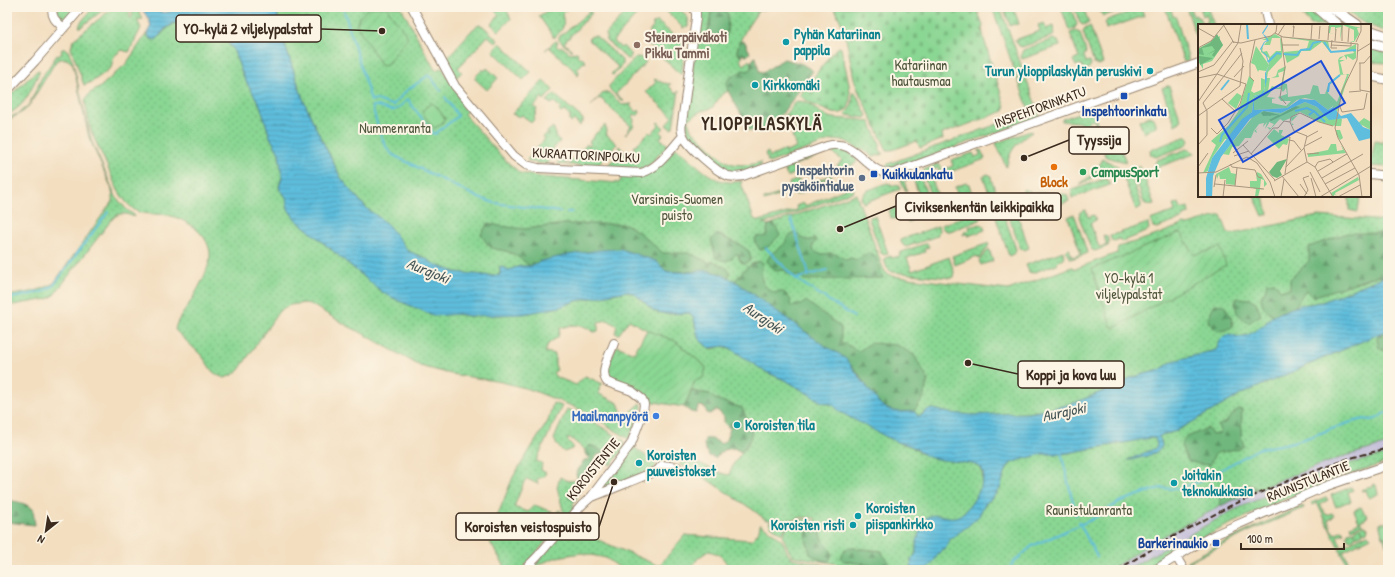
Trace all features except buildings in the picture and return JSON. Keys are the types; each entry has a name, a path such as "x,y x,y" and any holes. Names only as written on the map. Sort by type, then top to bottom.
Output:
{"main road":[{"path":"1316,7 1336,24"},
{"path":"1331,7 1356,24"},
{"path":"1371,31 1388,37"},
{"path":"1371,43 1388,48"}],"street":[{"path":"53,7 53,17 64,28"},
{"path":"7,91 82,7"},
{"name":"KURAATTORINPOLKU","path":"412,7 454,86 514,156 526,165 538,168 641,173 656,165 683,136"},
{"path":"683,136 682,123 696,18 696,12 692,7"},
{"path":"1264,7 1268,24"},
{"name":"INSPEHTORINKATU","path":"683,136 693,148 717,170 732,177 744,176 836,144 848,147 878,170 889,174 1198,64"},
{"path":"1371,76 1388,80"},
{"path":"1371,174 1388,176"},
{"name":"KOROISTENTIE","path":"524,570 582,505 591,497 630,444 644,408 644,404 642,399 632,391 605,380 605,368 614,343"},
{"path":"591,497 654,472 662,465 677,466"},
{"name":"RAUNISTULANTIE","path":"1155,570 1216,534 1317,490 1388,465"},
{"path":"1176,558 1184,570"}],"shaded area":[{"path":"1388,444 1388,454 1348,464 1287,487 1232,511 1126,570 1110,570 1149,544 1230,501 1282,479 1345,456"}],"green space":[{"path":"58,7 76,7 65,18 62,18 57,15"},
{"path":"94,7 107,7 79,27 81,22"},
{"path":"114,7 129,7 130,19 132,17 132,7 141,7 139,13 143,19 137,20 141,28 129,52 122,50 114,56 111,68 92,82 84,85 71,48 73,40"},
{"name":"Nummenranta","path":"276,7 401,7 435,70 442,68 469,108 464,114 504,159 520,173 541,177 619,183 623,175 638,176 676,148 713,177 722,181 742,181 741,183 754,219 759,221 797,210 796,206 803,203 805,206 845,189 845,187 852,187 854,191 773,221 763,223 768,225 856,194 883,268 886,273 892,276 1008,290 1072,267 1075,269 1117,253 1118,247 1154,236 1184,224 1188,225 1221,215 1228,233 1232,234 1318,216 1388,221 1388,275 1322,302 1300,305 1273,315 1264,325 1248,335 1239,337 1230,334 1218,344 1216,350 1173,361 1160,370 1130,378 1116,386 1072,404 1029,413 972,415 949,413 933,409 917,416 914,411 910,412 857,373 838,353 825,346 735,281 530,266 520,266 509,270 500,266 500,275 493,276 455,272 434,264 425,258 408,251 366,208 341,178 303,99 281,32"},
{"path":"370,7 386,7 408,37 388,63 382,66 357,26 359,18"},
{"path":"491,7 505,7 511,19 499,31 491,24 499,15"},
{"path":"553,7 569,7 562,14 562,30 554,38 539,16"},
{"path":"629,7 639,7 642,9 613,41 621,48 623,46 631,55 629,59 627,59 607,41 606,34"},
{"path":"662,7 678,7 688,18 688,27 683,28"},
{"path":"705,7 718,7 713,9 707,33 727,23 728,14 720,7 767,7 764,11 759,10 752,20 743,34 737,51 739,55 743,57 740,60 744,65 749,60 751,62 751,69 726,83 728,91 722,94 712,108 701,111 688,119 692,130 726,161 741,165 761,162 761,166 747,172 737,173 723,169 709,159 696,146 687,133 688,106 700,11"},
{"path":"718,7 728,14 727,32 725,39 722,40 707,33 712,12"},
{"name":"Katariinan hautausmaa","path":"834,7 976,7 983,26 982,29 984,39 1005,107 1004,111 942,134 943,139 920,148 917,141 892,150 887,150 858,90 854,78 844,29"},
{"path":"992,7 1000,7 1040,117 893,169 885,169 888,164 1028,113 1028,108"},
{"path":"1003,7 1013,7 1019,24 1010,25"},
{"path":"1061,7 1070,7 1077,24 1075,28 1069,30"},
{"path":"1074,7 1083,7 1089,23 1083,25 1080,23"},
{"path":"1107,7 1133,7 1103,16 1099,10"},
{"path":"1165,7 1170,7 1173,16 1176,17 1189,61 1184,62"},
{"path":"1186,7 1193,7 1194,9 1191,10 1193,16 1196,15 1197,18 1200,17 1202,23 1196,25 1198,28 1197,38"},
{"path":"1200,7 1207,7 1214,24 1206,24 1205,22 1208,20 1206,15 1203,16"},
{"path":"1295,7 1308,7 1328,24 1310,24"},
{"path":"1340,7 1376,7 1388,12 1386,16 1388,18 1388,33 1371,26 1371,24 1362,22"},
{"path":"1138,9 1142,10 1144,16 1106,29 1105,24 1107,20"},
{"path":"590,11 592,13 564,43 572,50 570,50 559,40 559,37"},
{"path":"195,17 207,21 213,25 233,49 244,78 260,105 270,137 279,153 282,177 279,186 280,190 286,197 288,209 295,219 382,292 435,316 453,314 469,316 500,315 560,307 576,301 627,291 635,294 654,311 666,314 688,313 694,319 698,337 702,342 713,349 721,346 730,348 770,374 787,381 820,401 833,405 840,412 899,443 911,446 920,453 977,465 982,470 982,480 981,487 975,498 963,513 955,518 940,515 923,522 916,547 916,553 911,561 912,570 854,570 842,565 793,556 789,552 783,537 787,527 793,521 806,519 815,521 815,518 802,517 790,520 766,520 752,509 694,471 680,465 682,461 694,462 717,472 729,475 734,463 748,444 745,415 742,408 715,399 710,394 691,391 695,381 706,367 675,341 647,330 629,320 619,334 615,333 617,326 608,320 598,322 598,331 594,332 578,325 560,328 558,337 548,344 545,352 555,354 555,365 557,370 553,373 556,377 576,385 585,376 603,384 600,386 599,394 618,403 622,413 628,417 630,413 641,403 642,407 629,439 584,411 532,390 502,382 451,374 420,366 312,305 305,303 290,305 279,311 239,370 225,378 219,376 213,372 202,356 175,330 208,267 210,253 205,239 195,228 181,220 167,215 149,214 136,211 127,203 116,186 92,133 85,100 90,93 99,88 126,64 147,33 151,40 158,38 179,21","holes":["853,548 882,551 883,555 888,560"]},
{"path":"655,22 658,22 685,45 682,73 680,74 648,44 655,38 649,32 654,26 652,25"},
{"path":"1044,23 1046,29 1053,26 1053,36 1022,47 1019,46 1015,40 1040,31 1038,25"},
{"path":"479,25 483,26 498,40 496,43 488,36 458,68 462,72 456,78 446,59 473,29"},
{"path":"1090,26 1103,63 1099,65 1094,63 1083,32"},
{"path":"1075,31 1080,33 1086,52 1084,56 1086,62 1090,61 1091,65 1088,69 1084,70 1081,64 1076,66 1073,60 1079,58 1070,33"},
{"path":"592,36 596,36 622,60 622,65 613,75 611,74 618,67 588,39"},
{"path":"1053,39 1058,41 1060,46 1022,59 1021,55 1023,50"},
{"path":"556,41 558,42 556,45 559,48 561,46 570,53 577,52 577,55 580,58 582,57 586,63 584,62 577,69 579,71 578,76 577,73 549,47 545,50"},
{"path":"740,41 745,42 750,53 747,56 744,54 742,56 739,55 737,50"},
{"path":"500,43 531,72 523,80 493,51"},
{"path":"839,47 841,48 847,74 850,104 846,110 837,114 814,105 800,95 832,53"},
{"path":"1371,48 1388,53 1388,63 1371,62"},
{"path":"62,49 67,49 72,59 91,140 116,197 126,209 134,215 134,217 123,214 113,218 53,296 48,299 7,306 7,296 37,290 54,283 113,200 111,187 89,137 73,64 69,60 61,59 56,61 30,104 24,111 7,121 7,119 19,113 29,105 42,77 57,55 59,56 62,52"},
{"path":"640,57 646,62 616,94 624,101 623,102 610,90 609,86 635,58"},
{"path":"755,57 759,71 762,72 784,59 802,64 813,71 771,129 765,132 744,129 745,121 728,91 726,83 731,77 744,70 747,71 751,69 751,62"},
{"path":"487,68 498,78 487,90 474,78 483,69 484,71"},
{"path":"38,70 40,71 28,96 20,106 7,115 7,98"},
{"path":"655,79 663,83 671,84 669,86 676,93 679,91 673,127 671,129 666,125 673,117 646,92 656,82 654,80"},
{"path":"543,81 553,90 544,100 542,97 534,107 537,109 533,121 531,123 522,115 520,117 512,114"},
{"path":"1169,86 1181,120 1175,125 1162,88"},
{"path":"604,92 609,93 622,105 632,104 630,106 637,112 639,110 640,113 637,116 635,114 632,117 634,119 633,127 625,135 631,126 610,108 611,107 609,105 608,106 599,98 591,106"},
{"path":"853,92 855,92 867,116 866,118 845,115 852,105"},
{"path":"554,94 583,119 583,123 581,122 580,126 574,120 571,123 569,120 571,117 564,111 561,113 559,111 561,108 554,102 551,104 547,101"},
{"path":"799,101 807,103 826,116 870,122 881,146 879,148 883,154 873,157 862,148 860,150 846,141 832,140 769,163 765,154 768,152 770,157 785,150 786,152 796,148 792,136 797,134 795,129 797,125 792,124 789,116 783,118 795,102"},
{"path":"432,103 437,107 445,119 435,128 430,124 422,112"},
{"path":"1091,109 1099,128 1097,131 1093,128 1096,125 1094,120 1090,120 1086,125 1077,122 1062,121 1062,119"},
{"path":"1150,116 1154,118 1156,126 1144,133 1139,121"},
{"path":"658,122 664,128 660,132 663,135 660,138 668,145 649,165 638,169 608,167 609,164 618,156 621,159 625,155 618,147 619,146 627,154 635,149 634,147 649,132 651,134 659,125 657,123"},
{"path":"605,125 607,132 606,134 617,144 608,153 603,154 602,161 596,167 568,165 587,144 589,146 591,144 589,142"},
{"path":"553,127 556,134 555,136 560,141 553,149 555,151 546,157 552,157 547,164 527,160 545,139 543,137 546,134 549,136 547,132"},
{"path":"1387,128 1388,167 1371,166 1371,156 1375,141 1383,143"},
{"path":"1031,131 1032,132 1016,145 1009,157 1006,167 996,143"},
{"path":"1187,136 1189,141 1185,146 1156,157 1151,155 1150,150"},
{"path":"1119,144 1126,162 1106,157 1104,154 1106,147 1113,145 1115,147 1115,145"},
{"path":"834,148 844,150 857,158 856,163 839,171 836,168 842,160 830,151 792,166 794,173 790,176 787,176 784,169 754,179 753,178"},
{"path":"1187,149 1192,151 1194,154 1156,168 1155,163 1157,160"},
{"path":"979,150 981,150 985,159 947,173 945,169 953,166 951,160 973,153 975,157 980,155"},
{"path":"559,157 568,165 558,164"},
{"path":"1103,159 1119,167 1090,178 1091,180 1080,184 1089,177"},
{"path":"937,164 941,166 944,178 942,179 938,168 929,172 943,209 938,210 935,208 923,174 924,170"},
{"path":"1140,166 1154,204 1148,205 1144,203 1133,172 1135,168"},
{"path":"1125,171 1130,173 1141,204 1141,207 1136,210 1122,173"},
{"path":"917,172 919,173 933,211 926,215 913,178 904,181 906,191 900,180 901,178"},
{"path":"988,174 990,175 1002,211 997,214 983,176"},
{"path":"831,175 832,177 802,189 803,193 796,195 792,191 764,201 764,199 791,190 789,183 796,180 799,180 802,187"},
{"path":"1104,179 1108,180 1110,185 1072,198 1071,192 1073,190"},
{"path":"887,183 891,184 892,186 899,185 900,189 863,203 861,197 866,191"},
{"path":"966,183 969,184 973,198 962,202 959,201 955,187"},
{"path":"1024,189 1032,193 1054,193 1015,207"},
{"path":"1063,194 1067,195 1069,201 1032,214 1030,210 1031,206"},
{"path":"1254,197 1264,197 1268,214 1263,216"},
{"path":"1349,197 1360,197 1358,212 1349,210"},
{"path":"911,201 917,218 908,222 905,219 909,215 908,203"},
{"path":"1179,203 1181,209 1188,207 1189,214 1183,216 1182,219 1157,228 1153,227 1150,220 1175,211 1173,205"},
{"path":"904,206 904,214 894,219 891,218 890,210"},
{"path":"1086,210 1088,217 1094,215 1096,220 1090,223 1099,247 1107,245 1103,235 1107,236 1109,243 1108,246 1095,251 1091,249 1079,217 1080,212"},
{"path":"979,211 981,218 980,220 950,231 942,228 941,225"},
{"path":"1016,211 1029,248 1024,250 1020,248 1009,217 1010,213"},
{"path":"1073,215 1075,216 1087,252 1086,254 1071,259 1066,251 1069,248 1072,257 1081,254 1068,217"},
{"path":"875,216 888,253 884,255 881,253 869,219 870,217"},
{"path":"1001,216 1005,218 1016,249 1015,253 1009,256 996,218"},
{"path":"488,223 525,229 564,224 626,224 640,233 663,253 689,253 710,263 713,261 728,269 730,273 728,278 699,270 692,272 670,272 666,271 656,261 637,255 541,261 530,266 514,254 494,249 488,245 481,234"},
{"path":"1148,223 1149,229 1146,232 1121,242 1120,239 1112,241 1110,236"},
{"path":"774,224 780,235 769,246 760,250 755,242 755,238 758,236 763,237 767,234 768,225"},
{"path":"980,224 983,225 985,230 968,236 967,233 963,235 964,232 970,230 969,227"},
{"path":"938,226 939,231 937,236 906,247 900,240"},
{"name":"YO-kylä 1 viljelypalstat","path":"1181,232 1193,254 1198,254 1220,247 1226,265 1114,328 1111,326 1092,269"},
{"path":"798,233 801,238 805,240 815,239 816,241 812,249 819,254 832,253 846,260 851,258 857,260 866,254 872,254 878,262 883,278 804,280 801,276 790,275 784,270 776,271 767,261 769,256 781,247 791,235"},
{"path":"1347,233 1388,233 1388,275 1383,277 1376,276 1312,297 1307,290 1304,292 1295,307 1273,315 1266,310 1263,306 1261,297 1265,291 1267,283 1274,282 1280,290 1290,289 1290,279 1309,261 1309,247"},
{"path":"717,234 749,251 751,259 745,264 740,261 738,254 727,260 716,258 711,240"},
{"path":"927,243 929,247 924,249 925,252 907,258 912,271 949,257 954,272 953,277 892,272 887,268 884,260 885,258 900,256 899,253"},
{"path":"989,243 988,247 979,259 977,256 955,265 952,256"},
{"path":"989,249 993,261 981,265 979,261"},
{"path":"1063,251 1064,257 1058,261 1057,264 1032,273 1029,272 1026,265"},
{"path":"761,261 763,263 762,281 766,287 775,293 780,291 785,293 791,300 790,305 792,306 802,304 806,301 841,327 841,342 859,351 870,343 897,345 914,355 928,380 923,399 914,411 897,412 887,409 879,403 858,373 843,358 735,281 743,271 753,263"},
{"path":"1237,298 1250,299 1256,302 1261,315 1248,323 1237,313 1235,303"},
{"path":"1215,304 1224,305 1231,317 1233,326 1227,330 1217,331 1208,322"},
{"path":"647,330 675,341 706,367 703,378 695,381 684,407 654,402 636,391 608,379 607,368 617,346 634,353"},
{"name":"Raunistulanranta","path":"1388,330 1388,444 1345,456 1282,479 1230,501 1149,544 1110,570 924,570 930,566 942,548 945,549 950,539 979,516 984,505 1000,489 1008,466 1013,462 1042,454 1062,454 1139,439 1155,438 1176,431 1244,393"},
{"path":"1384,332 1388,334 1388,350 1385,351 1379,348 1377,339 1378,335"},
{"path":"691,391 710,394 715,399 742,408 750,426 751,435 750,440 741,452 734,448 723,450 716,458 709,456 704,445 705,439 717,441 721,444 726,440 730,429 724,423 724,417 717,410 709,414 707,413 705,407 700,406 698,407 696,413 691,412 684,407"},
{"path":"553,403 562,406 536,461 542,463 541,470 546,473 543,477 537,479 538,484 527,479 524,482 514,507 528,512 534,505 555,513 560,510 561,517 559,527 521,570 507,570 488,539 513,477 548,421"},
{"path":"567,409 581,414 624,441 624,448 611,465 609,464 609,459 604,456 605,453 593,446 589,446 585,450 569,437 567,440 573,446 572,449 564,452 557,445 554,439"},
{"path":"1238,409 1242,410 1241,436 1244,446 1237,450 1234,449 1219,452 1214,456 1210,465 1188,461 1181,446 1185,438 1208,428 1212,435 1221,433 1218,426 1226,422"},
{"path":"589,446 593,446 605,453 604,456 599,454 595,458 575,501 568,498 571,491 574,490 578,480 576,474 584,460 588,460 589,458 585,454 585,450"},
{"path":"633,448 655,463 655,468 595,495"},
{"path":"1388,454 1388,462 1336,479 1280,501 1182,548 1144,570 1126,570 1232,511 1287,487 1348,464"},
{"path":"560,477 568,481 578,480 574,491 568,497 575,501 572,506 576,507 565,520 557,487"},
{"path":"1374,484 1376,485 1378,494 1369,498 1366,490 1361,490 1373,486"},
{"path":"1250,485 1258,489 1220,506 1221,498 1235,488"},
{"path":"1351,487 1353,490 1348,492 1351,502 1347,502 1336,507 1331,495"},
{"path":"1326,497 1328,500 1320,504 1326,515 1332,513 1334,515 1328,520 1331,527 1330,528 1335,534 1342,530 1344,533 1337,536 1341,545 1338,546 1317,503 1313,505 1311,503"},
{"path":"7,501 21,503 33,509 35,525 7,522"},
{"path":"1303,506 1304,508 1248,532 1187,563 1186,562 1244,532"},
{"path":"1361,507 1364,513 1368,516 1360,521 1362,524 1352,529 1351,526 1359,522 1354,510"},
{"path":"769,522 788,522 782,534 771,526"},
{"path":"923,522 931,528 947,527 952,530 933,553 929,551 930,549 920,531"},
{"path":"1384,522 1388,524 1388,536 1385,537 1388,545 1386,545 1380,527 1380,524"},
{"path":"570,523 589,536 659,566 685,535 751,540 756,535 760,524 781,539 788,555 792,558 846,570 726,570 728,566 722,558 718,554 708,551 698,558 690,570 623,570 606,558 581,553 557,557 530,568"},
{"path":"1362,525 1368,528 1367,532 1365,533 1362,531 1363,534 1357,537 1356,534 1355,538 1352,540 1348,539 1348,532 1352,531 1355,533 1354,530 1360,527 1361,530"},
{"path":"814,526 820,532 825,543 830,549 832,554 829,561 821,560 810,554 806,538 808,528"},
{"path":"1368,534 1371,537 1343,551 1349,563 1347,564 1339,548"},
{"path":"853,548 882,551 883,555 888,560 888,565 880,567 844,561 841,558 845,549"}],"water":[{"name":"Aurajoki","path":"145,7 149,7 160,12 167,12 175,7 276,7 281,32 303,99 341,178 366,208 389,226 408,251 425,258 434,264 455,272 493,276 500,275 500,266 509,270 520,266 530,266 541,261 567,255 599,250 621,249 656,261 666,271 711,271 735,281 825,346 846,359 880,404 888,409 900,412 914,411 918,416 922,415 927,410 933,409 949,413 972,415 1029,413 1072,404 1116,386 1130,378 1160,370 1173,361 1216,350 1224,336 1230,334 1239,337 1248,335 1264,325 1273,315 1300,305 1322,302 1388,275 1388,330 1244,393 1176,431 1159,436 1162,444 1161,448 1149,455 1128,460 1156,448 1157,444 1155,438 1062,454 1042,454 1013,462 1008,466 1000,489 984,505 979,516 950,539 945,549 942,549 931,565 924,569 912,570 911,561 916,553 917,541 925,519 935,515 954,517 959,516 964,512 979,491 982,484 983,472 980,467 977,465 932,458 926,456 911,446 890,439 840,412 833,405 820,401 787,381 764,371 730,348 725,346 709,348 698,337 694,319 688,313 666,314 654,311 635,294 627,291 576,301 560,307 524,314 469,316 459,314 435,316 382,292 295,219 288,209 286,197 279,188 282,177 279,153 270,137 260,105 244,78 233,49 218,30 207,21 195,17 181,20 171,25 164,30 156,40 150,39 147,33 151,26 149,19 143,11"}],"waterway":[{"path":"343,7 371,101"},
{"path":"371,100 377,100 393,105 406,91 429,75 441,91"},
{"path":"373,106 395,110 408,99 435,134 458,116 445,97"},
{"path":"372,106 382,138 393,155 479,198 495,203 561,212"},
{"path":"7,299 42,292 53,286 108,212"},
{"path":"567,212 572,212"},
{"path":"791,219 808,270 808,276"},
{"path":"766,248 796,279 854,317"},
{"path":"796,279 827,270"},
{"path":"1008,570 1014,562 1032,546 1093,519 1119,502 1156,489 1176,489 1190,485 1201,481 1258,449 1304,439 1348,423 1364,419 1376,419 1388,411"},
{"path":"1061,452 1076,515"},
{"path":"1079,522 1097,557"}],"railway":[{"path":"1117,570 1174,536 1230,506 1288,481 1347,459 1388,448"}],"place":[{"name":"YO-kylä 2 viljelypalstat","path":"382,31"},
{"name":"Pyhän Katariinan pappila","path":"786,42"},
{"name":"Steinerpäiväkoti Pikku Tammi","path":"637,45"},
{"name":"Turun ylioppilaskylän peruskivi","path":"1150,71"},
{"name":"Kirkkomäki","path":"755,85"},
{"name":"Inspehtoorinkatu","path":"1124,96"},
{"name":"Tyyssija","path":"1024,158"},
{"name":"Block","path":"1054,167"},
{"name":"CampusSport","path":"1083,172"},
{"name":"Kuikkulankatu","path":"874,174"},
{"name":"Inspehtorin pysäköintialue","path":"862,178"},
{"name":"Civiksenkentän leikkipaikka","path":"840,229"},
{"name":"Koppi ja kova luu","path":"968,363"},
{"name":"Maailmanpyörä","path":"656,416"},
{"name":"Koroisten tila","path":"737,425"},
{"name":"Koroisten puuveistokset","path":"639,463"},
{"name":"Koroisten veistospuisto","path":"614,482"},
{"name":"Joitakin teknokukkasia","path":"1174,483"},
{"name":"Koroisten piispankirkko","path":"858,516"},
{"name":"Koroisten risti","path":"853,525"},
{"name":"Barkerinaukio","path":"1216,543"}],"district":[{"name":"YLIOPPILASKYLÄ","path":"762,124"}],"park label":[{"name":"Varsinais-Suomen puisto","path":"677,208"}]}
